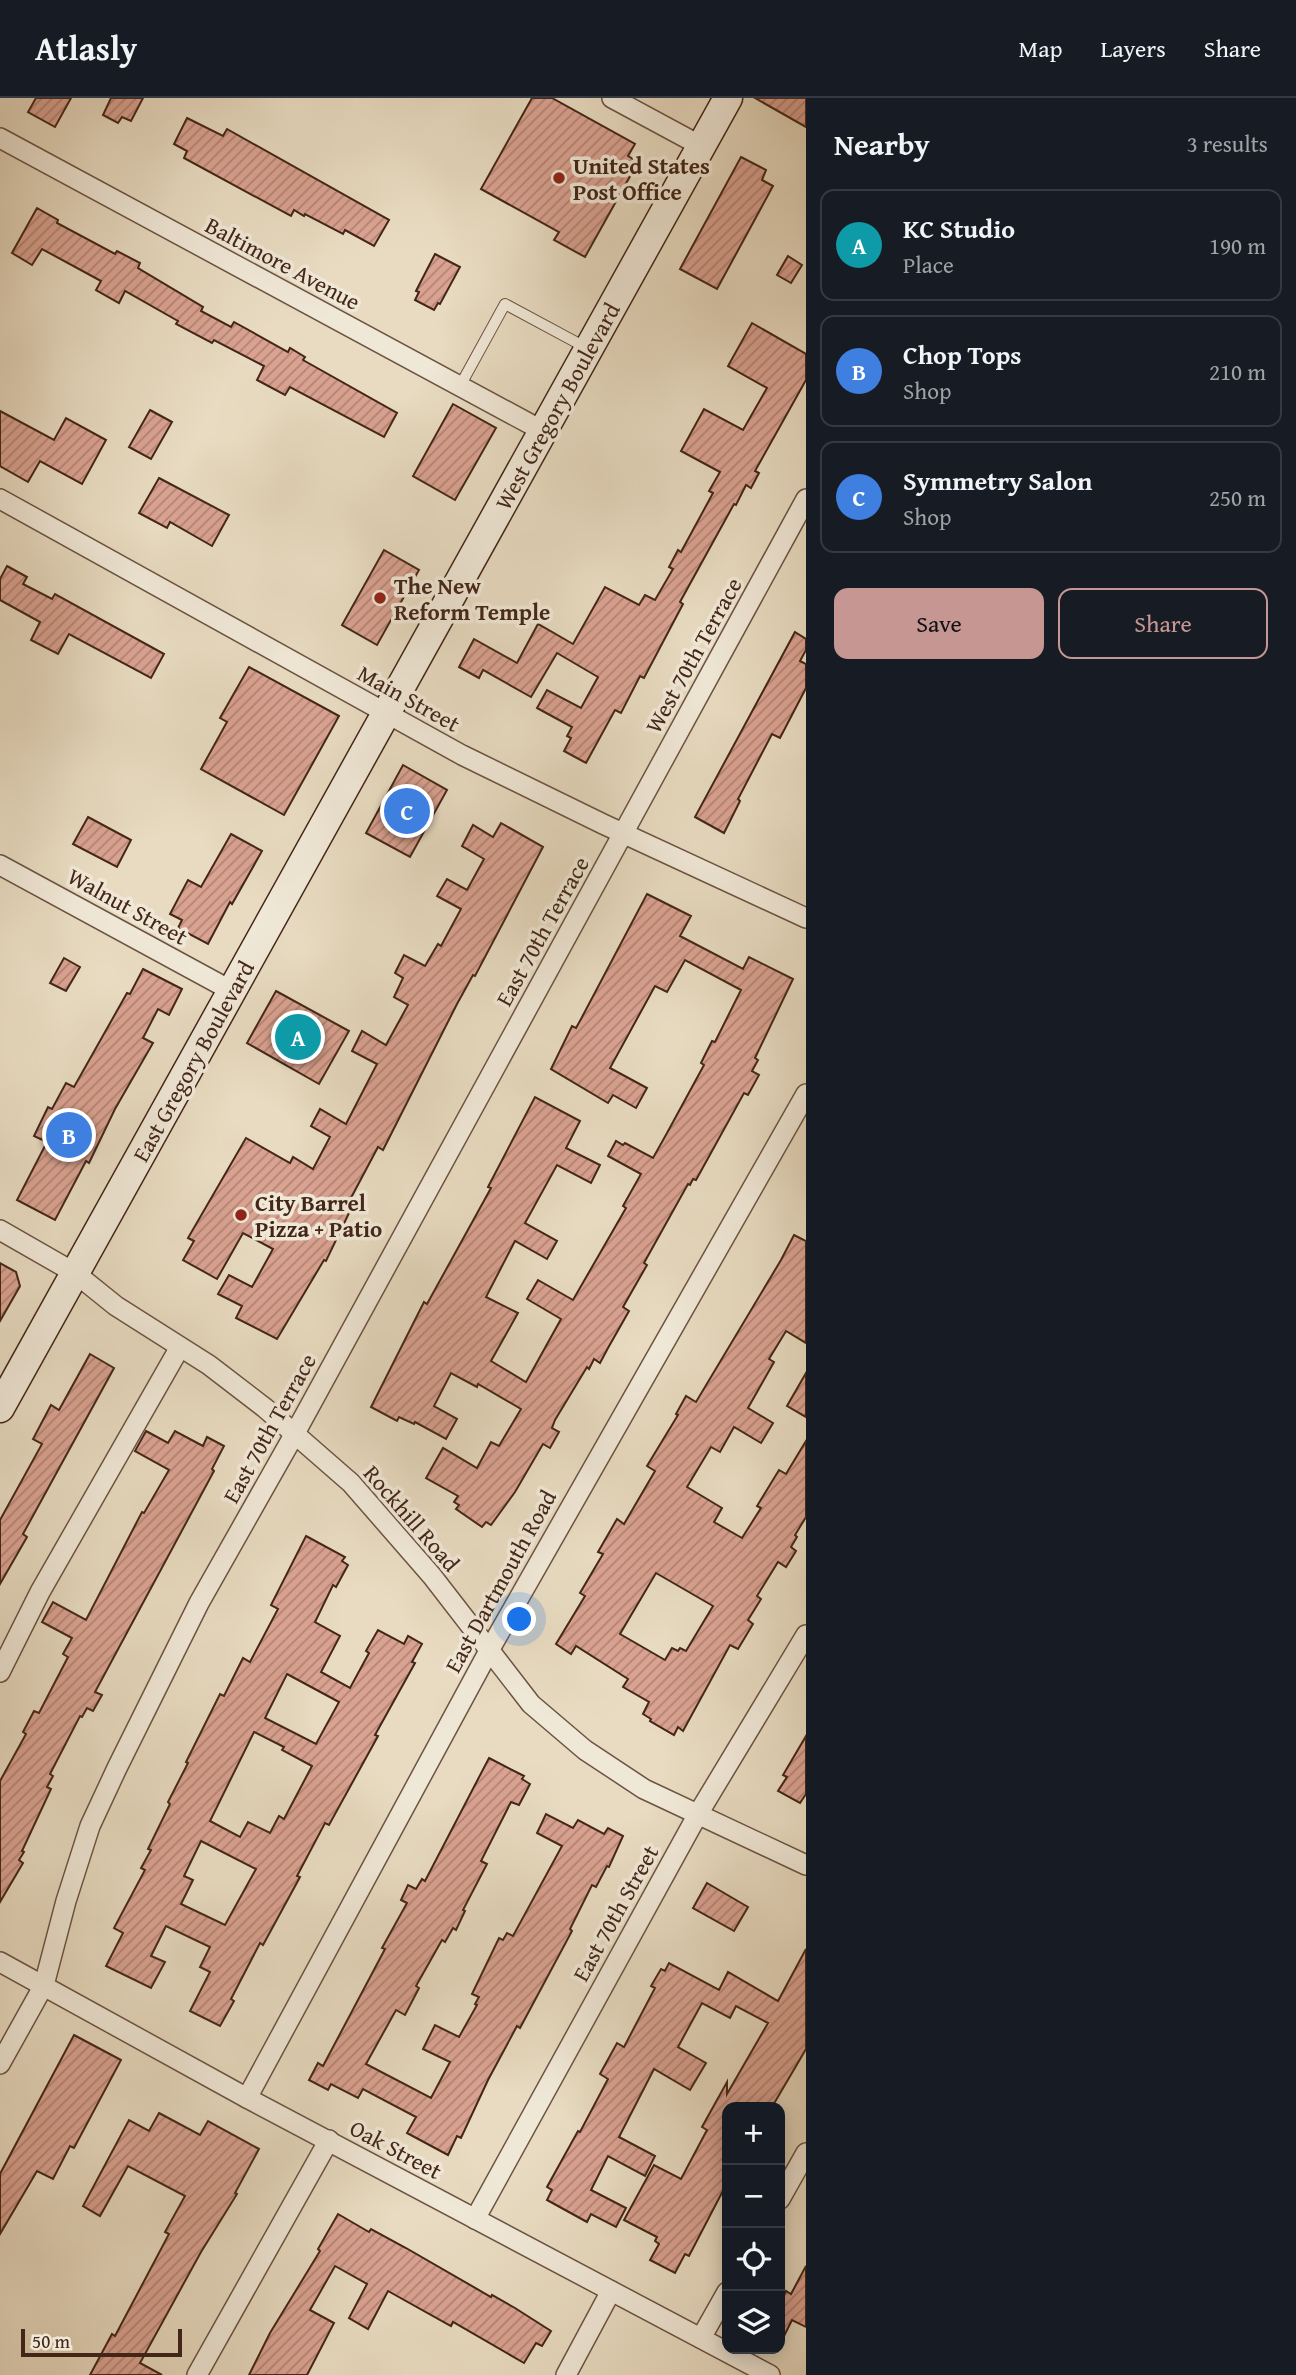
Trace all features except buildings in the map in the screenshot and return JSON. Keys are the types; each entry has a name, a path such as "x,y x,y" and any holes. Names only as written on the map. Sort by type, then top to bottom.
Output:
{"main road":[{"name":"West Gregory Boulevard","path":"386,713 728,98"},
{"name":"East Gregory Boulevard","path":"0,1408 386,713"}],"street":[{"path":"612,98 701,146"},
{"name":"Baltimore Avenue","path":"0,138 543,431"},
{"name":"Main Street","path":"0,499 462,755 806,918"},
{"name":"West 70th Terrace","path":"624,834 806,499"},
{"name":"East 70th Terrace","path":"0,2064 44,1985 66,1901 90,1826 199,1604 624,834"},
{"name":"Walnut Street","path":"0,864 232,991"},
{"name":"East Dartmouth Road","path":"247,2098 490,1649 806,1094"},
{"name":"Rockhill Road","path":"0,1230 75,1273 116,1306 242,1389 351,1483 490,1649 531,1704 585,1750 643,1789 806,1865"},
{"path":"0,1672 40,1592 180,1347"},
{"name":"East 70th Street","path":"475,2219 698,1814 806,1635"},
{"name":"Oak Street","path":"0,1962 247,2098 770,2375"},
{"path":"197,2375 329,2140"},
{"path":"785,2190 806,2153"},
{"path":"566,2375 611,2291"},
{"path":"701,2338 722,2301"}],"lane":[{"path":"460,386 505,304 589,349"}],"place":[{"name":"United States Post Office","path":"559,178"},
{"name":"The New Reform Temple","path":"380,598"},
{"name":"Symmetry Salon","path":"407,811"},
{"name":"KC Studio","path":"298,1037"},
{"name":"Chop Tops","path":"69,1135"},
{"name":"City Barrel Pizza + Patio","path":"241,1215"}]}
